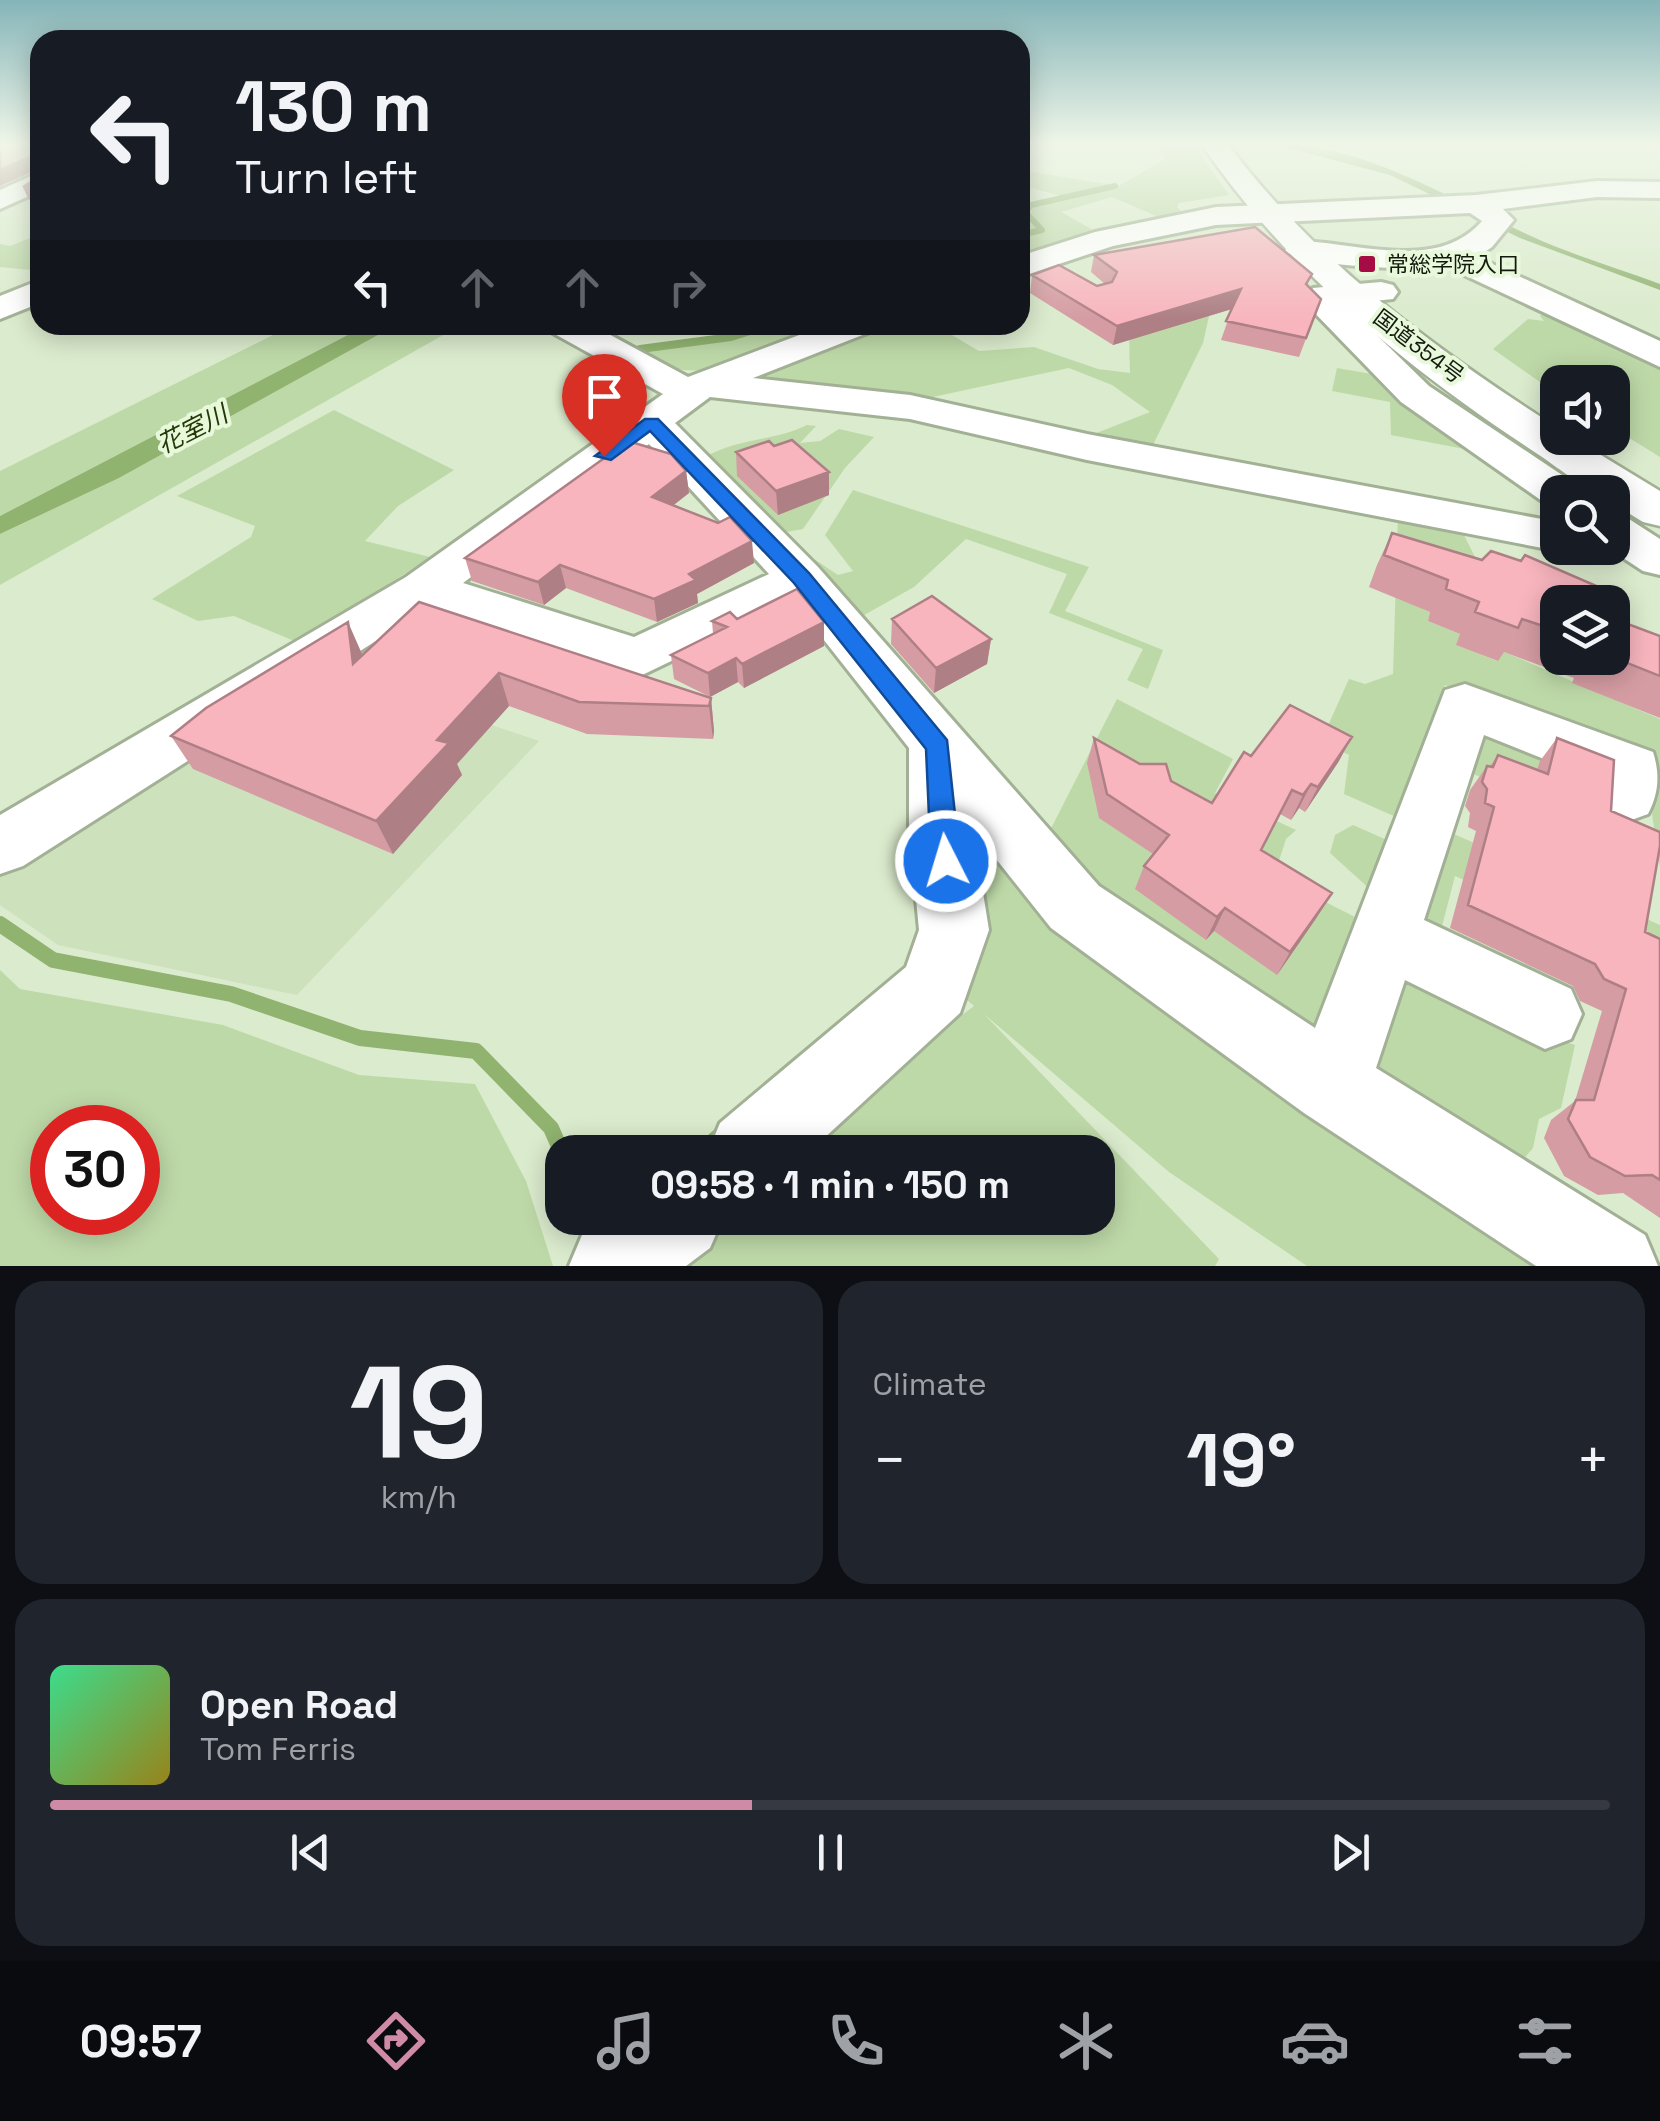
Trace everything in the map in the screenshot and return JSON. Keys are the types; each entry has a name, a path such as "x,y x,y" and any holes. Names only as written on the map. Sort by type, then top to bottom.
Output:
{"highway":[{"name":"国道354号","path":"1269,201 1438,363 1637,538"},
{"name":"国道354号","path":"1273,201 1279,212"},
{"name":"国道354号","path":"1366,292 1540,406"},
{"path":"1615,455 1660,483"}],"street":[{"path":"1032,262 1147,228 1279,212 1498,201"},
{"path":"1453,258 1499,220 1476,204"},
{"path":"1317,250 1413,262 1453,258 1600,322 1660,356"},
{"path":"1032,262 1080,282"},
{"path":"1366,292 1325,295 1322,302 1354,329 1416,394 1540,480"},
{"path":"0,309 30,295"},
{"path":"586,335 636,366 697,389 910,407 1087,447 1540,533"},
{"path":"0,847 424,588 697,389 833,335"},
{"path":"652,422 801,578 1074,907 1332,1085 1614,1266"},
{"path":"424,588 638,658 801,578"},
{"path":"1332,1085 1465,706 1632,769 1626,797"},
{"path":"768,1135 934,989 954,930 938,747"},
{"path":"1384,935 1545,1014"},
{"path":"612,1266 656,1235"}],"shaded area":[{"path":"1062,201 1098,201 1061,212 1100,234 1030,257 1030,208"},
{"path":"1122,201 1191,201 1179,203 1177,207 1184,214 1161,218"},
{"path":"30,238 30,270 0,267 0,244 10,246"},
{"path":"1549,305 1660,367 1660,457 1630,438 1630,365 1540,365 1540,382 1493,349 1528,319 1544,321 1540,316"},
{"path":"1183,314 1209,316 1203,343 1150,451 1089,436 1150,412 1112,385 1069,368 914,401 747,377 864,335 952,335 979,351 1034,347 1098,369 1130,373 1129,334"},
{"path":"273,335 348,335 0,516 0,471"},
{"path":"378,335 443,335 0,585 0,534 119,478"},
{"path":"735,335 813,335 735,365 708,370 682,370 657,363 635,348"},
{"path":"1337,368 1377,375 1475,451 1391,435 1390,402 1332,391"},
{"path":"334,410 454,470 398,506 365,541 430,557 299,643 234,616 198,621 152,599 251,537 255,526 177,496"},
{"path":"807,425 816,426 800,443 820,441 839,429 874,437 845,468 803,529 781,533 707,456"},
{"path":"853,490 1089,567 1065,611 1163,650 1148,689 1127,680 1143,649 1049,613 1067,574 966,539 914,587 859,618 805,564 814,559 838,575 853,571 825,535"},
{"path":"1398,515 1461,529 1478,563 1540,593 1540,603 1423,609 1430,612 1428,621 1460,634 1457,645 1497,661 1502,651 1540,667 1540,675 1558,675 1660,719 1660,867 1652,814 1659,767 1445,685 1396,817 1344,794 1349,755 1321,741 1349,679 1365,684 1393,674"},
{"path":"368,637 380,687 539,741 297,995 58,945 0,905 0,864"},
{"path":"1117,699 1233,759 1215,793 1296,830 1286,839 1274,876 1359,919 1328,1028 1311,1036 1039,852"},
{"path":"1479,723 1612,771 1601,827 1466,771"},
{"path":"970,823 1560,1266 1307,1266 1169,1172 984,1014 1100,1135 810,1135 974,1006 958,992"},
{"path":"1353,825 1387,840 1372,891 1330,853 1335,835"},
{"path":"1447,831 1660,925 1660,968 1455,876 1440,934 1417,928"},
{"path":"0,970 20,989 223,1025 359,1075 475,1084 526,1181 553,1266 0,1266"},
{"path":"1402,972 1478,1011 1575,1045 1561,1108 1539,1119 1533,1148 1520,1163 1366,1077"},
{"path":"1115,1151 1219,1259 1215,1266 674,1266 706,1235 1115,1235"}],"water":[{"path":"1444,201 1458,201 1547,243 1660,284 1660,290 1520,238"},
{"name":"花室川","path":"348,335 378,335 119,478 0,534 0,516"}],"building":[{"path":"1255,227 1312,274 1306,284 1321,299 1306,338 1226,321 1241,289 1117,326 1032,275 1059,265 1097,286 1112,282 1117,272 1094,255"},
{"path":"792,440 829,472 776,491 736,452 769,441 774,446"},
{"path":"628,441 671,454 686,471 652,497 718,523 730,517 752,541 689,574 696,580 654,599 560,565 538,582 465,558"},
{"path":"1392,533 1482,560 1491,551 1521,561 1525,555 1540,565 1594,585 1540,585 1540,625 1522,619 1518,628 1475,612 1479,602 1446,589 1448,580 1384,555"},
{"path":"797,589 824,622 742,664 736,658 708,673 671,655 727,627 712,621 730,612 737,619"},
{"path":"932,596 991,639 936,668 892,619"},
{"path":"419,602 711,698 709,706 579,702 499,673 437,740 449,743 376,821 171,736 206,708 348,622 353,664"},
{"path":"1630,625 1660,636 1660,676 1630,664"},
{"path":"1290,705 1352,737 1318,787 1311,784 1303,795 1292,790 1261,850 1332,893 1290,952 1225,908 1217,917 1144,866 1169,835 1107,794 1094,738 1140,764 1166,764 1171,781 1212,803 1244,752 1251,756"},
{"path":"1557,738 1614,760 1611,811 1660,832 1645,932 1660,939 1660,1180 1652,1175 1625,1176 1590,1157 1568,1119 1576,1100 1594,1100 1626,989 1604,979 1595,964 1468,905 1494,807 1485,803 1487,789 1482,782 1487,766 1493,767 1498,755 1548,774"}],"waterway":[{"path":"1030,206 1048,201"},
{"path":"1030,217 1042,230 1030,233"},
{"path":"640,349 737,335"},
{"path":"0,924 53,960 231,994 360,1038 476,1051 554,1135"}],"place":[{"name":"常総学院入口","path":"1367,264"}],"route":[{"path":"604,456 652,422 801,578 938,747 946,861"}]}
